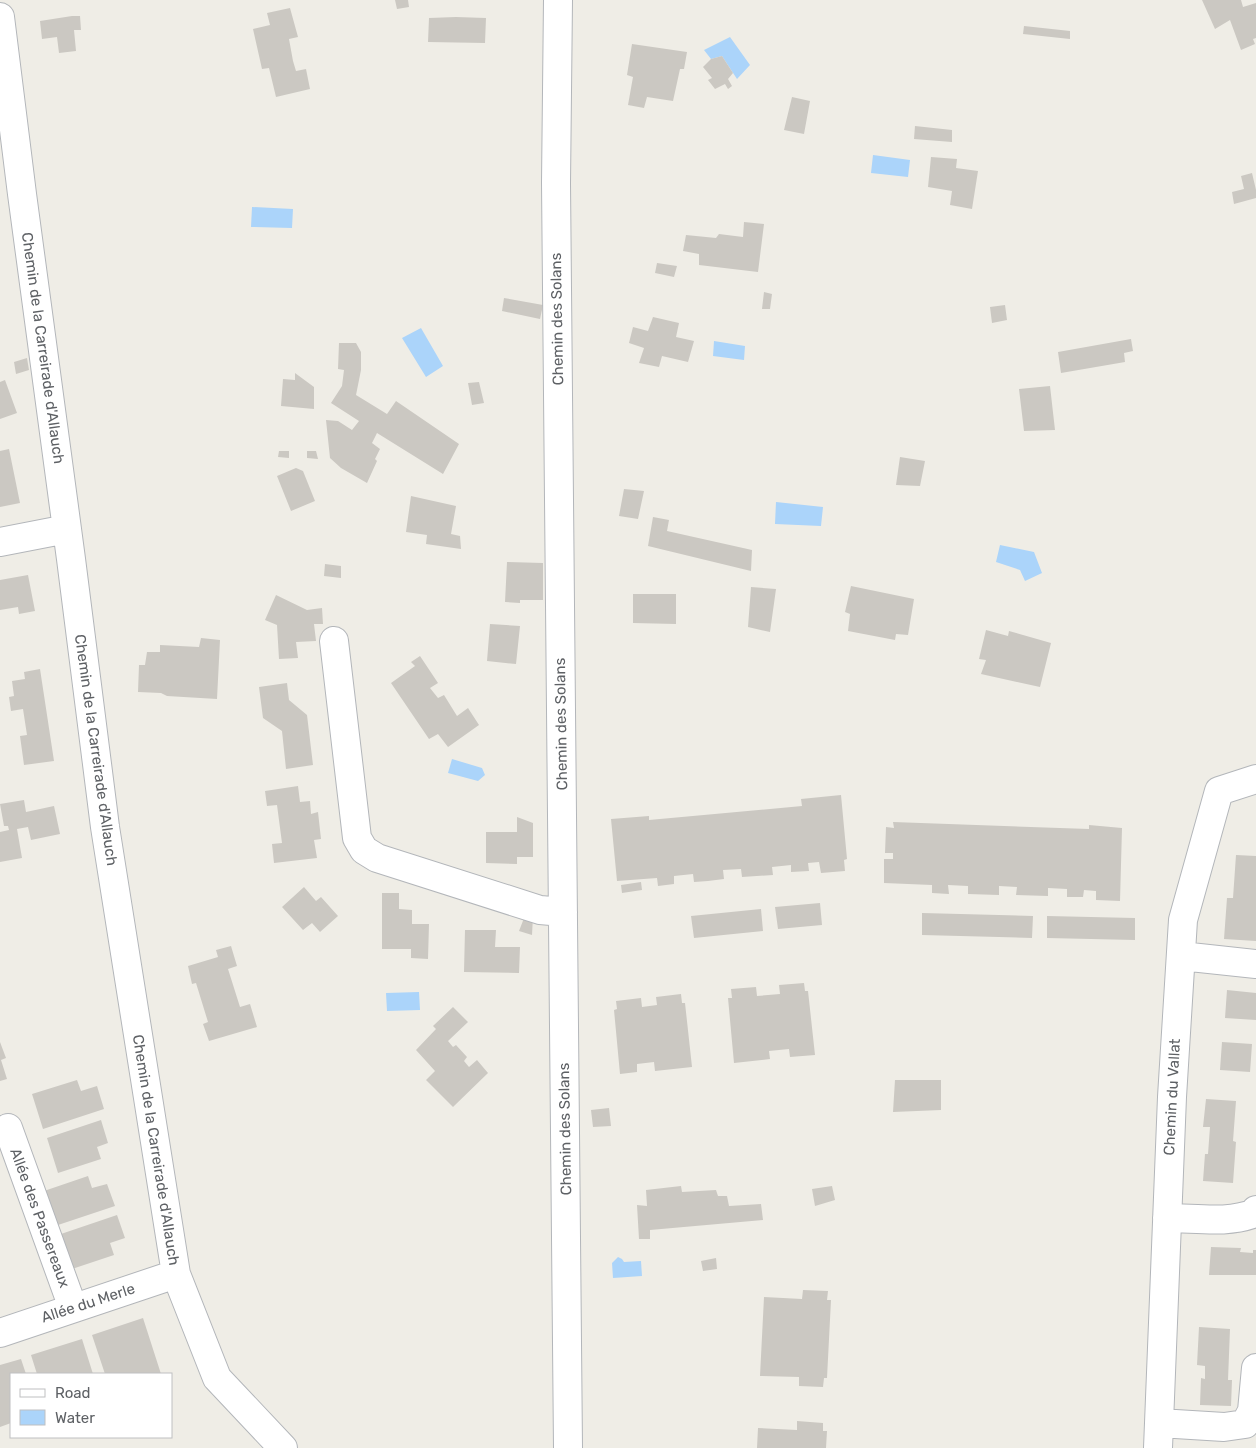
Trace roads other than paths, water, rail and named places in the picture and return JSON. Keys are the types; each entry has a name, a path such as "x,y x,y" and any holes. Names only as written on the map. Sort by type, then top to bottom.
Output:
{"street":[{"name":"Chemin des Solans","path":"558,0 556,183 568,1448"},
{"name":"Chemin de la Carreirade d'Allauch","path":"0,23 106,826 176,1274 217,1378 283,1448"},
{"path":"0,542 67,529"},
{"path":"334,641 357,838 364,850 377,858 540,910 563,912"},
{"name":"Chemin du Vallat","path":"1159,1436 1172,1097 1183,920 1219,791 1256,779"},
{"path":"1180,956 1256,964"},
{"name":"Allée des Passereaux","path":"8,1128 73,1308"},
{"path":"1167,1218 1228,1219 1244,1217 1255,1213 1256,1210"},
{"name":"Allée du Merle","path":"0,1332 176,1274"},
{"path":"1159,1436 1245,1424 1252,1411 1256,1368"}],"water":[{"path":"730,37 750,65 737,79 722,56 711,59 704,50"},
{"path":"873,155 910,160 908,177 871,173"},
{"path":"252,207 293,209 292,228 251,227"},
{"path":"421,328 443,366 426,377 402,338"},
{"path":"714,341 745,346 744,360 713,356"},
{"path":"776,502 823,507 821,526 775,524"},
{"path":"1000,545 1034,552 1042,573 1025,581 1020,570 996,562"},
{"path":"452,759 482,768 485,775 478,781 448,773"},
{"path":"419,992 420,1010 387,1011 386,993"},
{"path":"618,1257 624,1262 641,1261 642,1276 613,1278 612,1263"}]}
